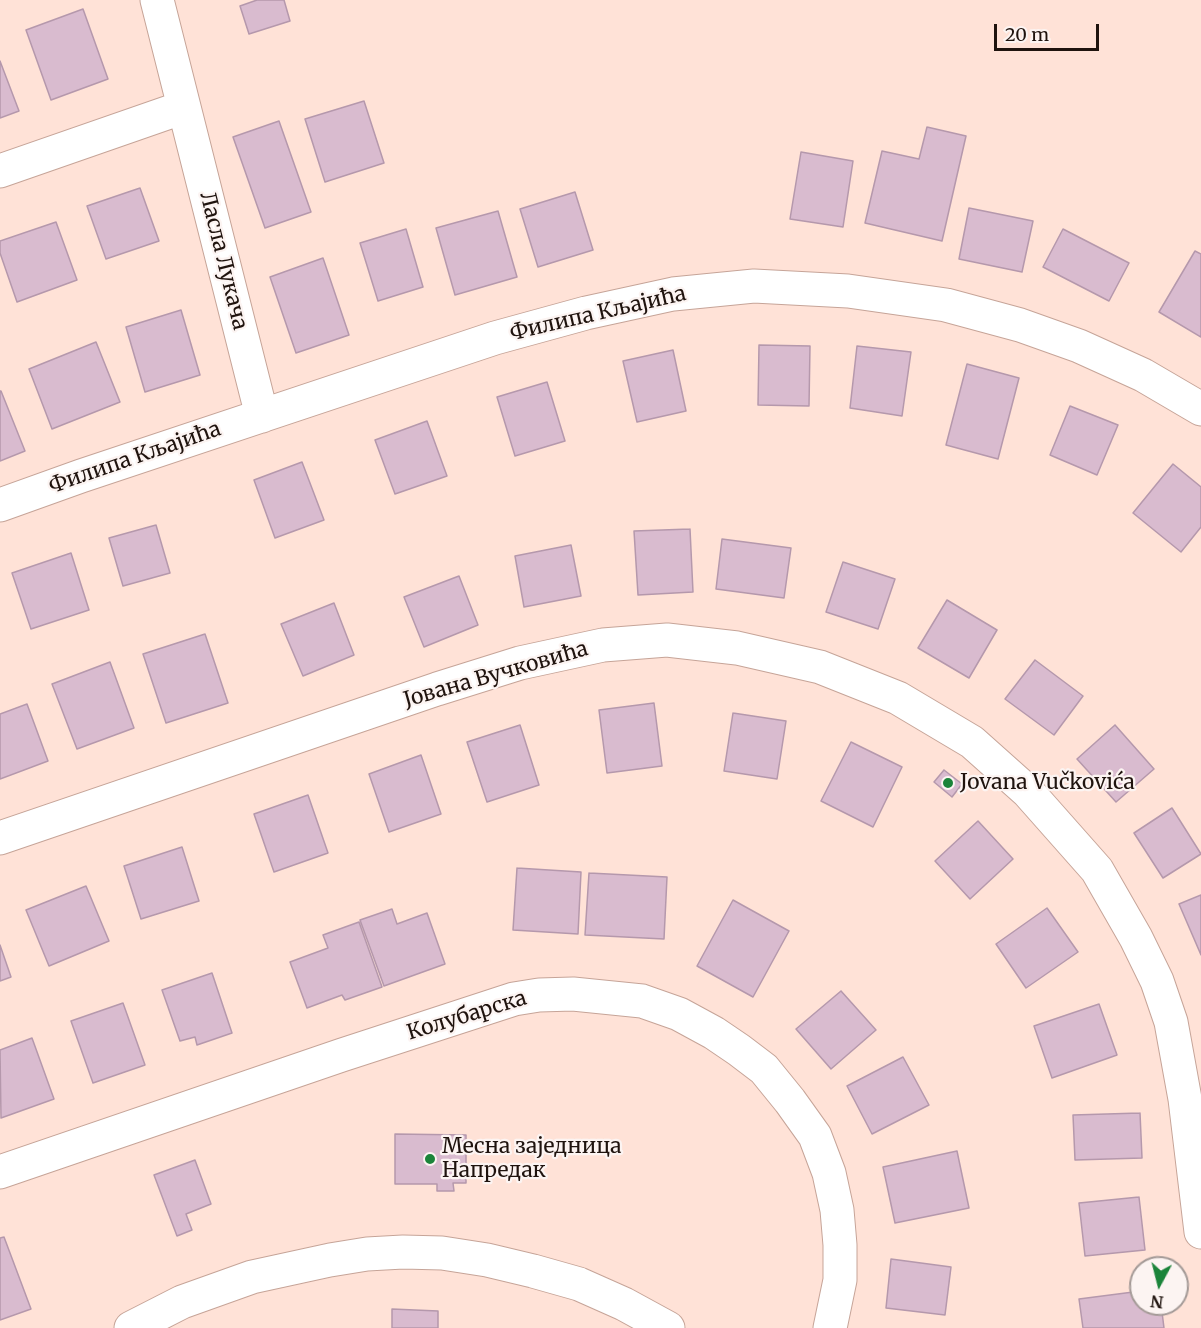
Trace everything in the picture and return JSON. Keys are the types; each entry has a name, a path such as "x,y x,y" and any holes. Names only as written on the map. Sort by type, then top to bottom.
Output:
{"street":[{"name":"Ласла Лукача","path":"157,0 262,416"},
{"path":"0,171 184,107"},
{"name":"Филипа Кљајића","path":"0,505 495,338 586,313 673,294 754,286 848,291 935,303 1020,325 1079,346 1143,375 1201,409"},
{"name":"Јована Вучковића","path":"0,838 437,688 520,663 603,645 667,640 737,648 820,667 898,698 972,742 1028,792 1097,870 1157,981 1171,1022 1185,1099 1201,1232"},
{"name":"Колубарска","path":"0,1172 514,999 539,995 573,994 642,1001 680,1014 714,1033 764,1069 815,1136 829,1173 837,1210 840,1245 840,1280 830,1328"},
{"path":"131,1328 182,1302 252,1277 349,1257 403,1252 442,1253 487,1260 579,1284 624,1304 668,1328"}],"building":[{"path":"257,0 284,0 290,21 249,34 240,6"},
{"path":"83,9 108,79 51,100 26,30"},
{"path":"0,61 19,111 0,118"},
{"path":"364,101 384,163 325,182 305,119"},
{"path":"279,121 311,212 265,228 233,137"},
{"path":"927,127 966,136 942,241 865,223 882,151 919,159"},
{"path":"801,152 853,161 843,227 790,219"},
{"path":"140,188 159,241 106,259 87,206"},
{"path":"575,192 593,250 538,267 520,209"},
{"path":"969,208 1033,221 1022,272 959,259"},
{"path":"498,211 517,277 455,295 436,228"},
{"path":"56,222 77,280 17,302 0,253 0,241"},
{"path":"406,229 423,287 378,301 360,243"},
{"path":"1063,229 1129,263 1109,301 1043,267"},
{"path":"1195,251 1201,254 1201,337 1159,312"},
{"path":"323,258 349,335 296,353 270,277"},
{"path":"181,310 200,375 145,392 126,327"},
{"path":"96,342 120,402 52,429 29,369"},
{"path":"759,345 810,346 809,406 758,405"},
{"path":"857,346 911,352 902,416 850,408"},
{"path":"673,350 686,411 637,422 623,361"},
{"path":"967,364 1019,378 998,459 946,445"},
{"path":"547,382 565,441 515,456 497,397"},
{"path":"0,391 25,451 0,461"},
{"path":"1070,406 1118,425 1097,475 1050,455"},
{"path":"427,421 447,476 395,494 375,440"},
{"path":"302,462 324,520 275,538 254,480"},
{"path":"1173,464 1201,487 1201,527 1181,552 1133,513"},
{"path":"156,525 170,573 123,586 109,538"},
{"path":"690,529 693,592 638,595 634,531"},
{"path":"722,539 791,548 784,598 716,589"},
{"path":"571,545 581,596 524,607 515,556"},
{"path":"71,553 89,610 31,629 12,573"},
{"path":"843,562 895,579 878,629 826,612"},
{"path":"459,576 478,625 424,647 404,597"},
{"path":"947,600 997,630 969,678 918,648"},
{"path":"334,603 354,655 303,676 281,624"},
{"path":"205,634 228,703 166,723 143,654"},
{"path":"1035,660 1083,696 1054,735 1005,699"},
{"path":"110,662 134,728 77,749 52,684"},
{"path":"654,703 662,766 607,773 599,710"},
{"path":"27,704 48,761 0,779 0,714"},
{"path":"733,713 786,721 777,779 724,771"},
{"path":"520,725 539,785 487,802 467,742"},
{"path":"1115,725 1154,769 1116,802 1077,759"},
{"path":"851,742 902,767 873,827 821,801"},
{"path":"421,755 441,814 389,832 369,774"},
{"name":"Jovana Vučkovića","path":"944,770 962,784 952,797 934,782"},
{"path":"308,795 328,853 274,872 254,814"},
{"path":"1172,808 1201,854 1163,878 1134,833"},
{"path":"978,821 1013,859 970,899 935,861"},
{"path":"182,847 199,901 141,919 124,866"},
{"path":"517,868 581,872 578,934 513,930"},
{"path":"589,873 667,877 664,939 585,935"},
{"path":"86,886 109,941 49,966 26,910"},
{"path":"1201,895 1201,955 1179,904"},
{"path":"733,900 789,931 753,997 697,966"},
{"path":"1047,908 1078,952 1026,988 996,944"},
{"path":"392,909 397,924 427,913 445,964 384,986 360,920"},
{"path":"359,922 382,987 345,1000 342,995 307,1008 290,962 328,948 323,935"},
{"path":"0,945 11,977 0,981"},
{"path":"212,973 232,1033 197,1045 195,1037 180,1041 162,990"},
{"path":"841,991 876,1030 831,1069 796,1029"},
{"path":"123,1003 145,1065 93,1083 71,1021"},
{"path":"1099,1004 1117,1055 1052,1078 1034,1026"},
{"path":"32,1038 54,1099 1,1118 0,1050"},
{"path":"903,1057 929,1105 872,1134 847,1086"},
{"path":"1140,1113 1142,1158 1075,1160 1073,1115"},
{"name":"Месна заједница Напредак","path":"395,1134 466,1135 466,1183 453,1183 454,1191 437,1191 437,1184 395,1184"},
{"path":"957,1151 969,1208 895,1223 883,1167"},
{"path":"195,1160 211,1204 186,1214 192,1230 177,1236 154,1175"},
{"path":"1139,1197 1145,1250 1085,1256 1079,1203"},
{"path":"4,1237 31,1309 0,1320 0,1238"},
{"path":"891,1259 951,1267 945,1315 886,1308"},
{"path":"1129,1293 1129,1316 1162,1316 1164,1328 1083,1328 1079,1299"},
{"path":"392,1309 438,1311 438,1328 392,1328"}],"place":[{"name":"Jovana Vučkovića","path":"948,783"},
{"name":"Месна заједница Напредак","path":"430,1159"}]}
